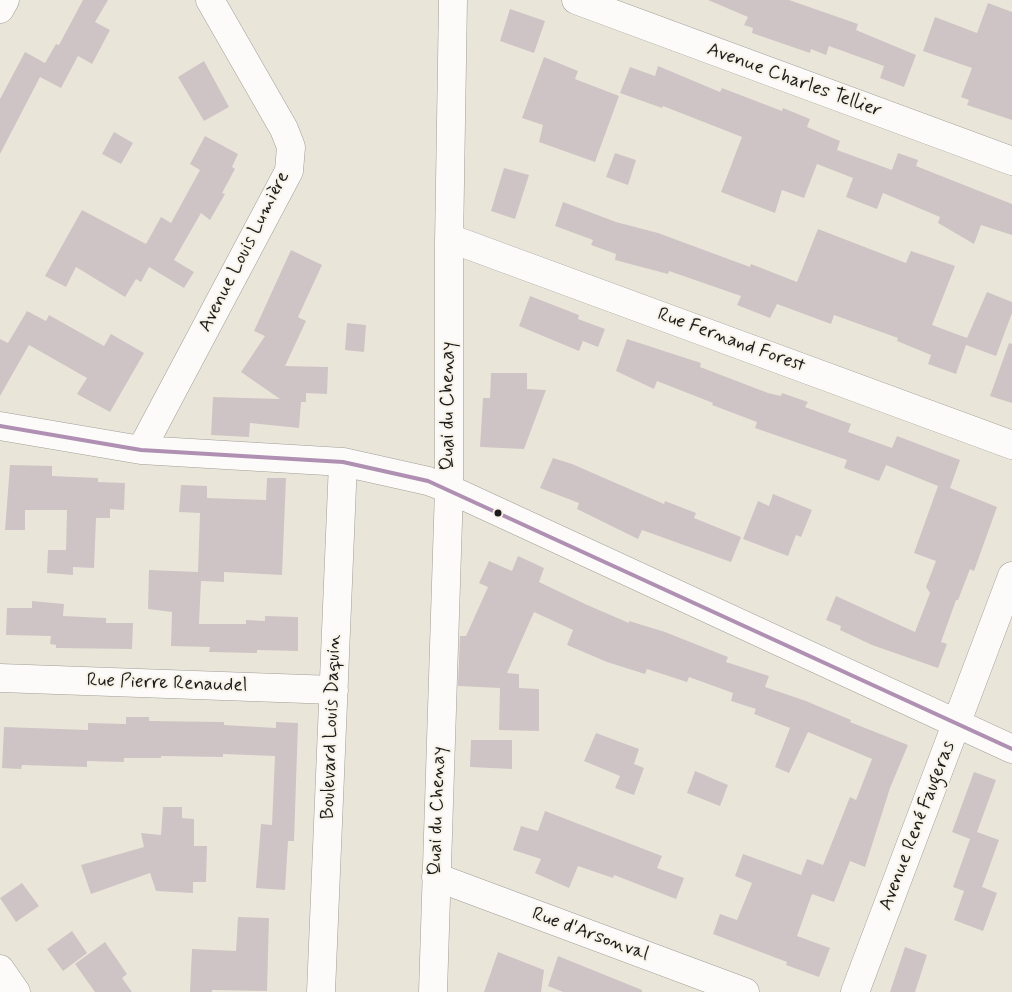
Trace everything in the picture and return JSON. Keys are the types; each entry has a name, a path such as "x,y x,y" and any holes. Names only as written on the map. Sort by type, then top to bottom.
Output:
{"street":[{"path":"0,9 5,0"},
{"name":"Avenue Louis Lumière","path":"141,450 289,171 291,147 284,129 210,0"},
{"name":"Quai du Chenay","path":"433,992 449,489 449,238 453,0"},
{"name":"Avenue Charles Tellier","path":"576,0 1012,161"},
{"name":"Rue Fernand Forest","path":"449,238 1012,445"},
{"path":"0,426 141,450 343,462 428,481 1012,749"},
{"name":"Boulevard Louis Daquin","path":"321,992 343,462"},
{"name":"Avenue René Faugeras","path":"856,992 1012,576"},
{"name":"Rue Pierre Renaudel","path":"0,678 334,690"},
{"name":"Rue d'Arsonval","path":"436,877 745,992"},
{"path":"0,970 16,992"}],"building":[{"path":"83,0 108,0 95,22 110,30 92,64 78,56 61,88 40,77 0,154 0,99 25,52 45,63 56,44 59,45"},
{"path":"708,0 789,0 858,24 856,30 916,55 904,87 880,78 884,66 829,46 826,55 811,49 810,53 752,33 753,28 744,25 748,17"},
{"path":"988,3 1012,12 1012,120 967,105 969,100 961,97 972,68 923,51 935,17 977,33"},
{"path":"510,9 545,21 534,53 500,41"},
{"path":"544,57 578,71 575,79 619,96 595,162 539,142 543,125 522,118"},
{"path":"204,61 229,107 204,121 178,77"},
{"path":"658,66 720,92 722,88 782,111 783,108 810,119 807,127 840,141 837,150 892,170 898,153 918,160 916,166 1012,204 1012,235 981,225 974,244 938,223 940,217 883,193 877,209 846,197 853,178 817,164 804,198 782,190 775,213 721,192 742,137 663,106 662,108 620,93 630,67 655,76"},
{"path":"114,132 133,143 121,164 102,154"},
{"path":"205,136 238,154 232,167 235,169 222,193 225,194 210,220 201,213 174,260 194,272 184,288 149,267 141,282 136,279 125,297 76,267 66,287 45,276 82,210 146,244 161,217 171,223 200,170 190,164"},
{"path":"615,153 636,160 628,185 606,177"},
{"path":"504,168 529,175 515,219 491,211"},
{"path":"563,202 616,222 658,233 750,267 751,264 797,282 818,229 906,263 911,251 955,266 932,325 967,338 987,292 1012,302 1012,313 996,356 966,345 956,374 928,364 931,355 897,341 898,338 834,315 831,324 777,304 770,318 737,305 741,296 669,271 668,274 615,260 616,254 591,245 593,240 555,226"},
{"path":"291,250 322,265 298,317 306,321 285,366 328,367 327,394 306,393 306,402 301,402 299,428 250,423 249,437 211,435 213,397 280,399 241,372 265,336 254,331"},
{"path":"530,296 579,315 578,319 605,329 598,347 583,341 579,351 519,326"},
{"path":"27,311 46,321 49,315 104,346 111,334 144,353 110,412 77,394 87,378 29,345 0,396 0,339 8,343"},
{"path":"347,323 366,325 364,352 345,350"},
{"path":"627,339 701,363 700,367 768,393 781,396 782,393 808,402 805,407 851,424 848,432 892,448 897,436 960,460 950,488 997,507 974,571 970,569 958,600 956,600 941,642 947,644 938,668 872,645 840,630 841,626 826,620 836,596 915,632 930,593 926,587 936,561 914,553 938,486 886,465 879,481 844,468 847,460 755,428 757,422 712,405 713,403 657,381 654,389 616,371"},
{"path":"1009,343 1012,344 1012,403 990,396"},
{"path":"491,373 527,373 527,389 546,390 524,449 480,447 483,398 490,398"},
{"path":"553,458 572,464 664,504 665,501 696,513 694,518 741,537 731,562 642,530 638,539 577,509 579,503 540,488"},
{"path":"10,465 52,466 52,476 98,478 98,482 125,483 124,510 110,509 110,518 96,518 94,568 73,567 73,575 47,573 48,550 66,550 67,510 25,510 25,530 5,530"},
{"path":"267,478 286,478 282,575 224,572 224,582 201,581 199,624 246,624 246,620 265,621 265,616 298,617 298,651 257,650 257,653 209,652 210,647 171,646 172,612 148,609 149,570 198,572 200,513 179,512 181,485 207,486 207,498 266,500"},
{"path":"773,494 812,510 801,537 796,535 788,556 743,539 758,501 769,506"},
{"path":"518,556 544,568 539,582 629,623 629,621 665,632 728,657 726,662 769,676 765,687 806,701 851,720 850,722 908,745 890,788 865,867 850,861 834,902 812,894 797,936 830,948 819,977 786,965 787,962 713,934 720,914 737,920 752,883 735,876 743,854 801,875 807,859 823,865 850,797 856,800 872,759 808,732 789,773 775,767 790,728 754,714 756,709 731,701 733,693 689,677 687,682 647,669 645,674 607,662 567,645 573,630 534,612 507,673 519,674 519,688 539,689 539,731 499,730 500,688 458,686 460,636 466,636 488,587 479,583 489,561 512,571"},
{"path":"32,601 64,604 63,616 106,618 106,623 133,623 132,649 56,648 56,645 50,644 51,636 6,635 7,608 32,608"},
{"path":"126,717 149,717 149,721 224,722 224,725 276,728 276,722 298,723 294,841 288,841 285,890 256,888 261,824 272,825 275,756 223,754 223,757 161,756 161,758 124,758 124,762 87,761 87,767 22,765 21,769 2,768 4,727 88,730 88,723 126,724"},
{"path":"596,733 639,749 634,764 644,768 634,795 615,788 620,776 584,761"},
{"path":"471,740 512,740 512,769 470,767"},
{"path":"695,771 728,785 720,806 687,793"},
{"path":"974,772 996,780 977,832 999,840 982,887 997,893 983,931 954,920 964,891 953,887 970,839 952,832"},
{"path":"163,807 182,807 182,818 194,819 194,846 207,846 206,882 193,882 193,893 156,891 150,873 91,894 81,865 144,847 141,833 161,835"},
{"path":"545,811 662,856 657,868 684,878 676,899 614,875 613,878 578,866 569,888 535,873 541,859 513,850 521,826 538,831"},
{"path":"22,883 39,906 16,922 0,898"},
{"path":"238,917 269,918 267,991 212,990 212,992 190,992 192,949 236,951"},
{"path":"72,931 87,953 63,971 47,949"},
{"path":"105,942 127,974 122,978 132,992 95,992 75,964"},
{"path":"905,947 927,955 915,992 890,992"},
{"path":"498,952 544,970 541,992 484,992"},
{"path":"558,956 642,990 642,992 563,992 548,986"}],"transit line":[{"path":"0,426 141,450 343,462 428,481 1012,749"}]}
